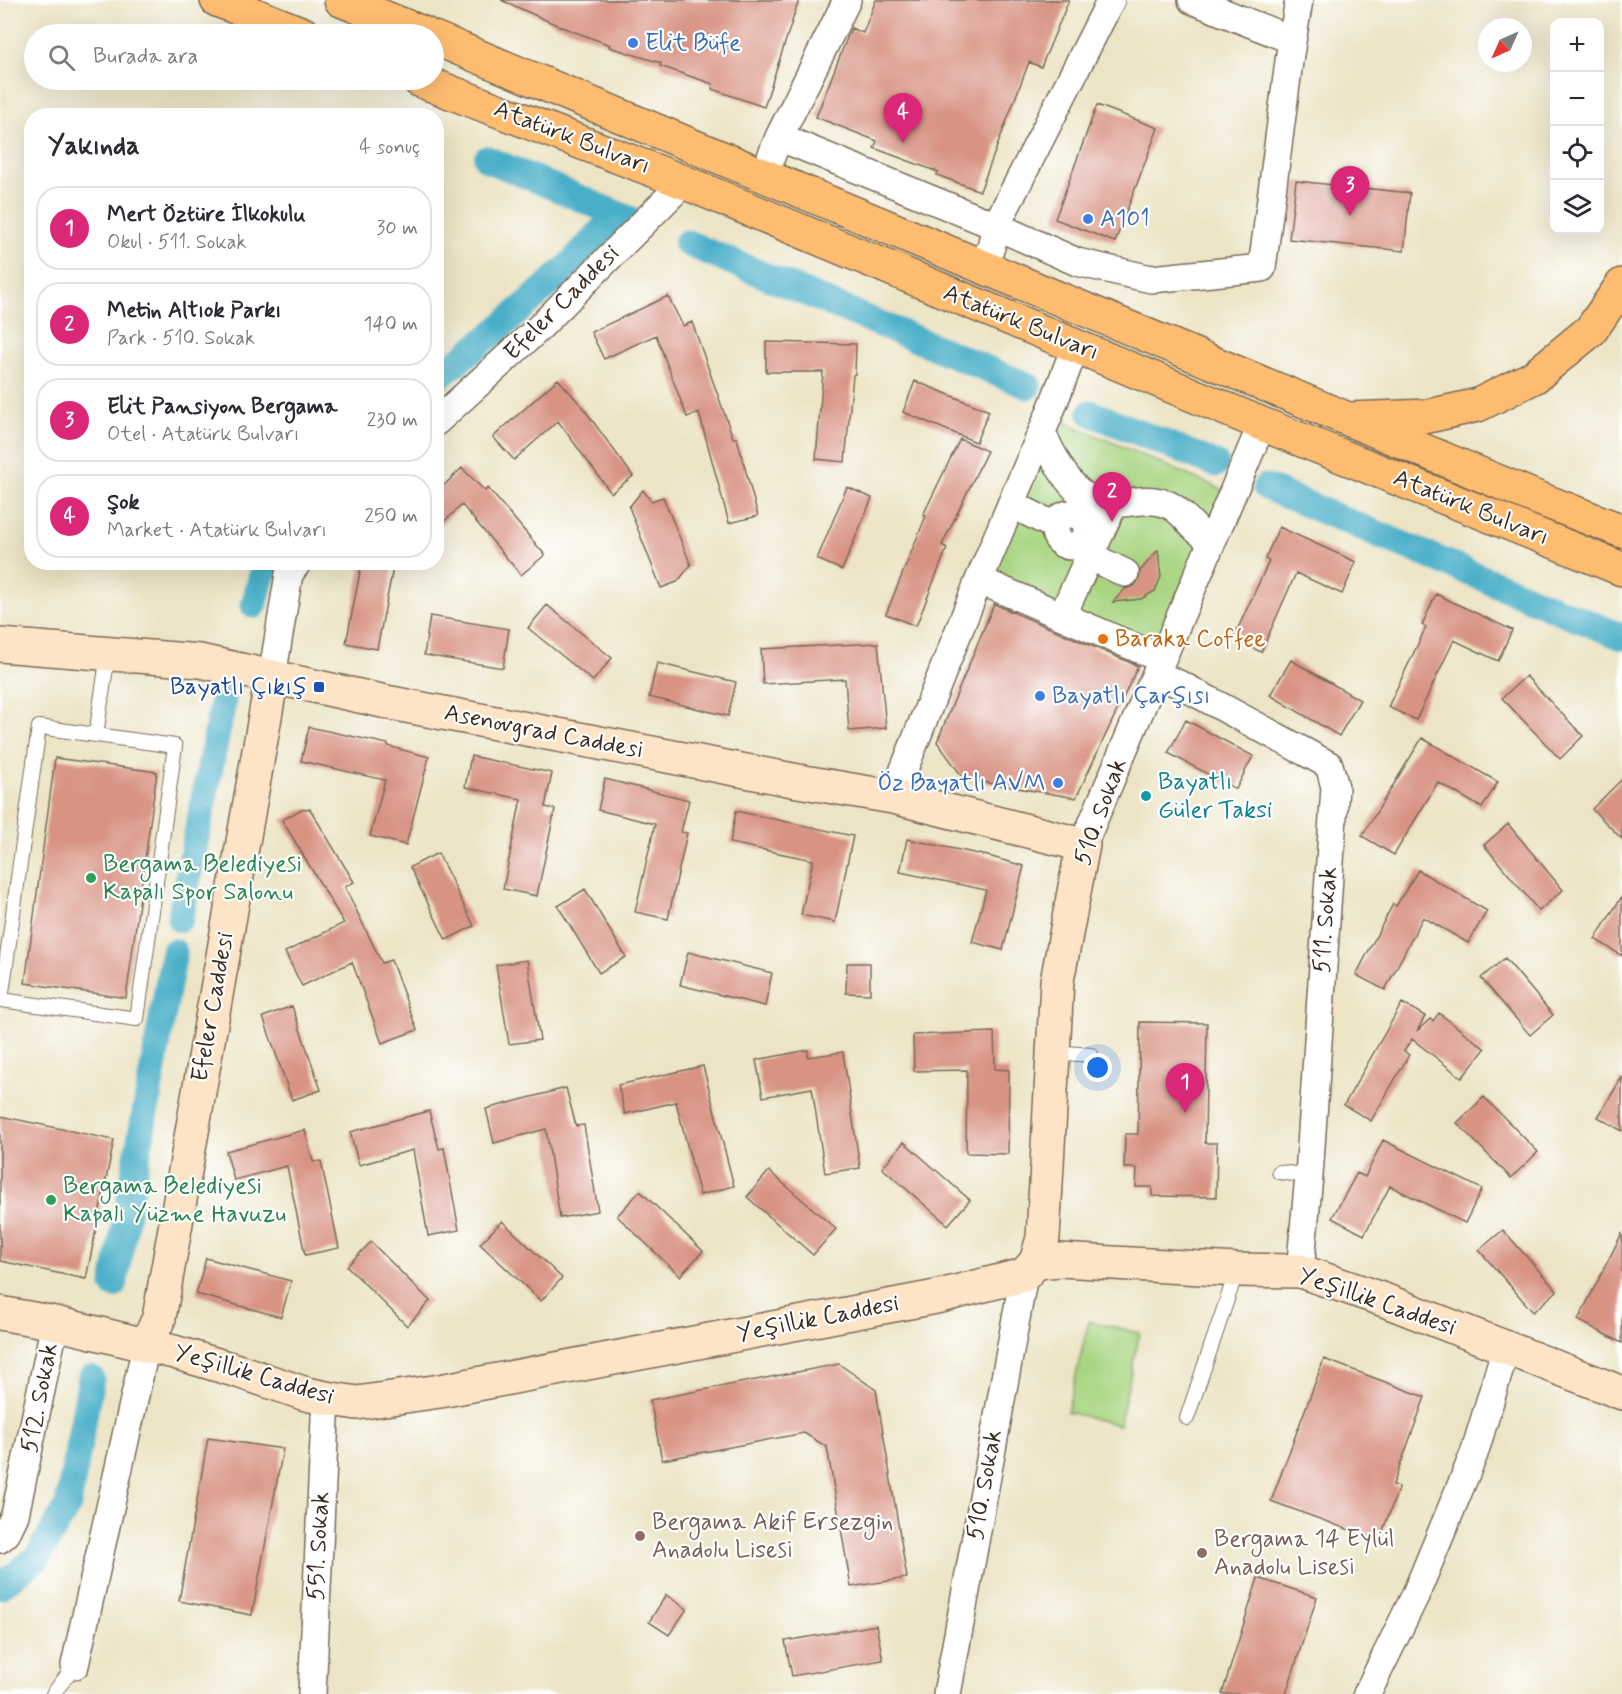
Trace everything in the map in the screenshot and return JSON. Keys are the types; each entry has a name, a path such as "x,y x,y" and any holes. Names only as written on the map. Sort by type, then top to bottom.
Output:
{"main road":[{"path":"217,0 278,24"},
{"path":"341,0 383,8 409,24"},
{"name":"Atatürk Bulvarı","path":"444,42 1622,531"},
{"name":"Atatürk Bulvarı","path":"444,90 684,182 1262,424 1622,569"},
{"path":"1349,419 1429,416 1478,405 1534,378 1591,330 1622,285"},
{"name":"Asenovgrad Caddesi","path":"0,645 200,661 391,703 787,779 894,797 1083,845"},
{"name":"Efeler Caddesi","path":"146,1346 159,1318 171,1255 272,677"},
{"name":"510. Sokak","path":"1030,1268 1043,1238 1057,981 1083,845"},
{"name":"Yeşillik Caddesi","path":"0,1313 55,1323 241,1372 306,1394 357,1403 440,1391 936,1297 1060,1260 1237,1270 1299,1271 1384,1300 1622,1393"}],"street":[{"path":"766,177 779,137 847,0"},
{"path":"983,267 996,226 1111,0"},
{"path":"1192,0 1292,40"},
{"path":"779,137 996,226 1077,262 1151,279 1262,268 1299,0"},
{"name":"Efeler Caddesi","path":"444,415 538,329 684,182"},
{"path":"894,797 979,580 1042,433 1076,345"},
{"name":"510. Sokak","path":"1083,845 1205,535 1262,424"},
{"path":"1042,433 1088,531 1125,573"},
{"path":"1062,616 1088,531 1103,504 1133,500 1161,502 1172,506 1205,535"},
{"path":"1011,504 1088,531"},
{"name":"Efeler Caddesi","path":"272,677 289,574 292,570"},
{"path":"979,580 1062,616 1154,661"},
{"name":"511. Sokak","path":"1154,661 1183,686 1329,765 1335,787 1309,1176 1299,1271"},
{"name":"510. Sokak","path":"947,1694 1030,1268"},
{"name":"512. Sokak","path":"0,1539 6,1534 15,1515 55,1323"},
{"path":"75,1665 146,1346"},
{"path":"1367,1694 1416,1596 1474,1454 1506,1348"},
{"name":"551. Sokak","path":"312,1694 326,1398"}],"lane":[{"path":"96,735 108,653"},
{"path":"39,727 96,735 175,746 137,1019 2,1000 39,727"},
{"path":"1053,1052 1091,1055"},
{"path":"1279,1172 1309,1176"},
{"path":"1187,1418 1237,1270"},
{"path":"53,1694 75,1665"}],"green space":[{"path":"1049,415 1232,494 1162,659 979,580"},
{"path":"1089,1321 1140,1333 1119,1425 1067,1412"}],"building":[{"path":"501,0 799,0 764,107 712,89 713,84 660,66 661,63 609,47 610,45 559,26"},
{"path":"876,0 1069,0 1041,67 1029,62 980,191 937,175 938,172 874,148 877,141 816,117 851,28 863,33"},
{"path":"1097,105 1158,128 1115,242 1055,219"},
{"path":"1296,181 1410,193 1404,251 1289,239"},
{"path":"668,296 683,326 692,322 733,438 737,438 758,516 729,523 699,413 687,417 656,335 604,359 591,332"},
{"path":"766,342 856,344 845,462 816,459 823,372 766,372"},
{"path":"558,379 581,405 633,476 611,493 558,421 514,460 493,437"},
{"path":"915,381 989,411 976,442 903,412"},
{"path":"960,439 987,451 942,545 947,548 916,626 886,614 926,516 923,515"},
{"path":"462,468 485,491 488,488 545,555 521,575 462,505 444,522 444,485"},
{"path":"847,487 872,498 842,570 817,559"},
{"path":"643,490 651,501 663,497 691,565 677,582 661,588 629,507"},
{"path":"1279,527 1356,562 1342,594 1296,573 1261,652 1233,639 1269,561 1265,559"},
{"path":"1158,550 1161,577 1155,591 1141,599 1113,602 1125,589 1134,586 1139,579 1140,571"},
{"path":"360,570 393,570 377,649 346,643"},
{"path":"1436,594 1512,630 1498,661 1454,640 1416,720 1388,707 1426,627 1422,625"},
{"name":"Bayatlı Çarşısı","path":"994,604 1138,666 1076,798 964,779 937,742"},
{"path":"547,605 612,658 593,681 528,628"},
{"path":"430,616 509,629 503,668 424,655"},
{"path":"878,643 886,728 849,731 845,679 763,684 761,649"},
{"path":"1291,660 1360,700 1339,736 1270,695"},
{"path":"657,663 736,682 728,716 649,697"},
{"path":"1526,676 1583,736 1560,759 1502,698"},
{"path":"1186,720 1253,756 1236,789 1168,753"},
{"path":"309,727 388,744 388,746 429,757 406,845 370,836 385,780 301,761"},
{"path":"1422,738 1498,782 1482,808 1438,782 1394,855 1362,836"},
{"path":"471,756 552,773 545,807 555,809 537,896 503,889 521,799 465,787"},
{"name":"Bergama Belediyesi Kapalı Spor Salonu","path":"55,758 157,772 126,998 25,983"},
{"path":"605,779 689,800 681,832 687,833 668,919 635,912 655,824 598,810"},
{"path":"1622,779 1622,839 1592,809"},
{"path":"302,809 310,809 354,882 345,887 382,963 391,960 417,1030 382,1043 352,962 302,986 285,952 344,923 282,820"},
{"path":"736,811 853,836 835,922 801,915 813,860 730,843"},
{"path":"1508,824 1563,890 1539,911 1484,845"},
{"path":"907,839 1024,866 1003,950 972,942 986,890 900,872"},
{"path":"438,853 474,926 446,940 410,867"},
{"path":"1418,870 1487,911 1468,943 1423,917 1385,990 1356,975 1393,904 1396,906"},
{"path":"585,889 626,957 599,973 558,906"},
{"path":"1622,896 1622,956 1595,939"},
{"path":"688,952 772,973 765,1006 680,985"},
{"path":"1505,958 1553,1015 1530,1035 1481,978"},
{"path":"527,960 540,1040 509,1044 496,965"},
{"path":"847,963 870,963 870,994 846,993"},
{"path":"1402,1003 1425,1016 1417,1031 1430,1019 1433,1021 1439,1013 1485,1049 1462,1078 1412,1039 1404,1051 1409,1055 1371,1121 1344,1105"},
{"path":"292,1006 321,1090 292,1100 263,1017"},
{"path":"1140,1022 1207,1023 1205,1143 1217,1143 1216,1197 1152,1196 1152,1187 1136,1187 1137,1168 1124,1168 1125,1134 1138,1134"},
{"path":"994,1032 995,1069 1009,1070 1008,1154 966,1153 967,1070 914,1071 913,1035"},
{"path":"808,1050 808,1057 843,1052 860,1168 825,1173 812,1088 763,1097 756,1060"},
{"path":"703,1066 734,1186 700,1195 676,1102 625,1114 618,1085"},
{"path":"1622,1077 1622,1131 1598,1117"},
{"path":"566,1088 576,1126 584,1125 598,1211 560,1218 546,1129 494,1143 486,1109"},
{"path":"1484,1097 1538,1152 1511,1178 1457,1123"},
{"path":"429,1111 439,1149 444,1148 459,1230 428,1236 413,1150 359,1165 350,1132"},
{"name":"Bergama Belediyesi Kapalı Yüzme Havuzu","path":"0,1116 114,1140 86,1279 0,1261"},
{"path":"305,1130 313,1162 321,1161 339,1248 305,1255 287,1166 234,1180 226,1151"},
{"path":"1383,1140 1482,1189 1465,1223 1390,1186 1364,1235 1332,1218 1357,1173 1365,1177"},
{"path":"904,1142 970,1200 948,1225 882,1168"},
{"path":"769,1171 836,1229 813,1255 747,1197"},
{"path":"640,1191 703,1251 680,1276 617,1216"},
{"path":"502,1221 562,1278 541,1301 480,1244"},
{"path":"1503,1230 1557,1291 1533,1312 1479,1250"},
{"path":"1622,1233 1622,1343 1578,1320"},
{"path":"371,1242 430,1301 407,1326 347,1266"},
{"path":"206,1258 291,1281 281,1317 196,1294"},
{"path":"1324,1359 1425,1397 1393,1485 1399,1487 1379,1541 1271,1501"},
{"name":"Bergama Akif Ersezgin Anadolu Lisesi","path":"839,1364 876,1390 907,1578 851,1587 827,1447 804,1433 662,1460 650,1400"},
{"path":"208,1438 283,1449 252,1615 179,1601"},
{"name":"Bergama 14 Eylül Anadolu Lisesi","path":"1258,1578 1317,1597 1286,1694 1222,1694"},
{"path":"666,1595 687,1609 669,1635 649,1622"},
{"path":"876,1625 883,1660 792,1676 785,1641"}],"waterway":[{"path":"487,159 631,220"},
{"path":"444,373 502,326 568,267 617,214"},
{"path":"687,243 1028,386"},
{"path":"1091,413 1216,464"},
{"path":"1266,487 1622,637"},
{"path":"254,605 265,570"},
{"path":"180,919 223,702"},
{"path":"114,1285 174,952"},
{"path":"0,1586 37,1558 68,1505 91,1378"}],"place":[{"name":"Elit Büfe","path":"633,43"},
{"name":"Şok","path":"903,143"},
{"name":"Elit Pansiyon Bergama","path":"1350,216"},
{"name":"A101","path":"1088,219"},
{"name":"Metin Altıok Parkı","path":"1112,522"},
{"name":"Baraka Coffee","path":"1103,639"},
{"name":"Bayatlı Çıkış","path":"319,687"},
{"name":"Bayatlı Çarşısı","path":"1040,696"},
{"name":"Öz Bayatlı AVM","path":"1058,783"},
{"name":"Bayatlı Güler Taksi","path":"1146,796"},
{"name":"Bergama Belediyesi Kapalı Spor Salonu","path":"91,878"},
{"name":"Mert Öztüre İlkokulu","path":"1185,1113"},
{"name":"Bergama Belediyesi Kapalı Yüzme Havuzu","path":"51,1200"},
{"name":"Bergama Akif Ersezgin Anadolu Lisesi","path":"640,1536"},
{"name":"Bergama 14 Eylül Anadolu Lisesi","path":"1202,1553"}]}
